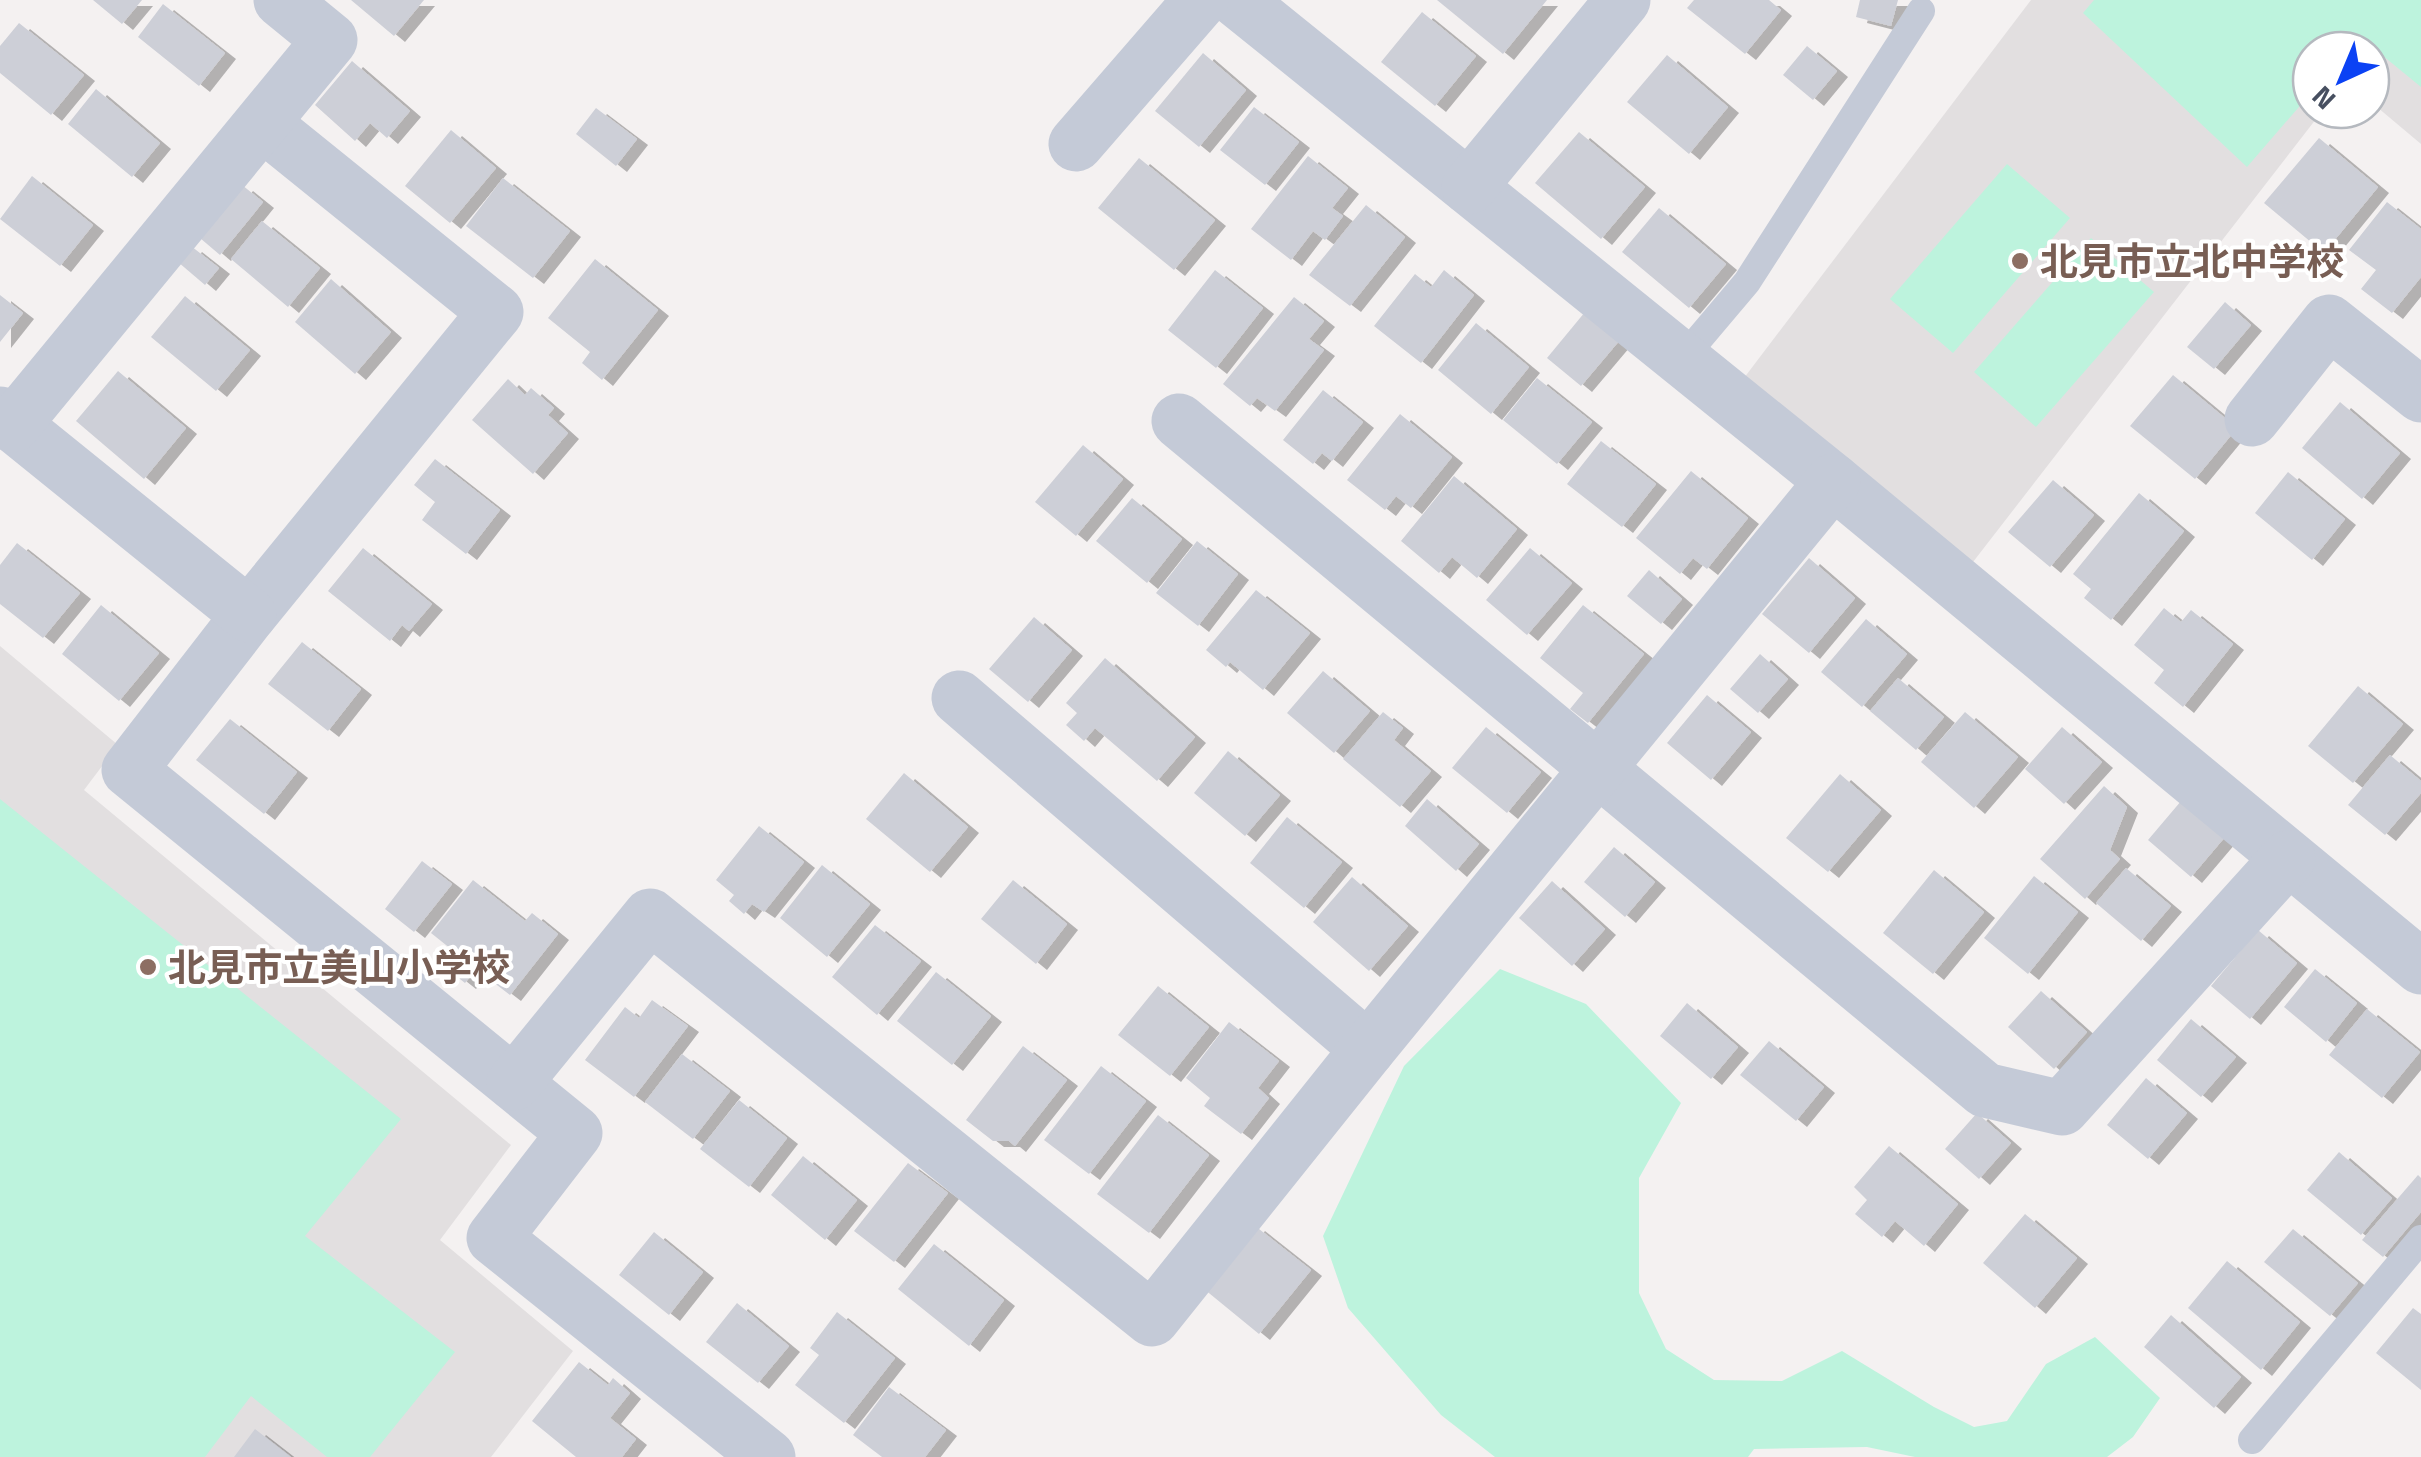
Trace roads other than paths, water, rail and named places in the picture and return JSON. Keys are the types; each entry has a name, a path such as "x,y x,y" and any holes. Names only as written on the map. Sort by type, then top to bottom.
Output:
{"street":[{"path":"249,615 7,420 263,124 330,40 281,0"},
{"path":"1076,144 1201,0"},
{"path":"1236,0 1834,481 2421,967"},
{"path":"1469,186 1623,0"},
{"path":"263,124 496,312 249,615 129,770 576,1133 494,1238 746,1450"},
{"path":"2252,419 2329,322 2421,395"},
{"path":"1179,422 1985,1090 2062,1108 2288,858"},
{"path":"514,1083 650,916 1152,1319 1834,481"},
{"path":"959,698 1368,1049"}],"lane":[{"path":"1682,359 1746,282 1921,11"},
{"path":"2252,1440 2421,1238"}],"place":[{"name":"北見市立北中学校","path":"2020,261"},
{"name":"北見市立美山小学校","path":"148,967"}]}
